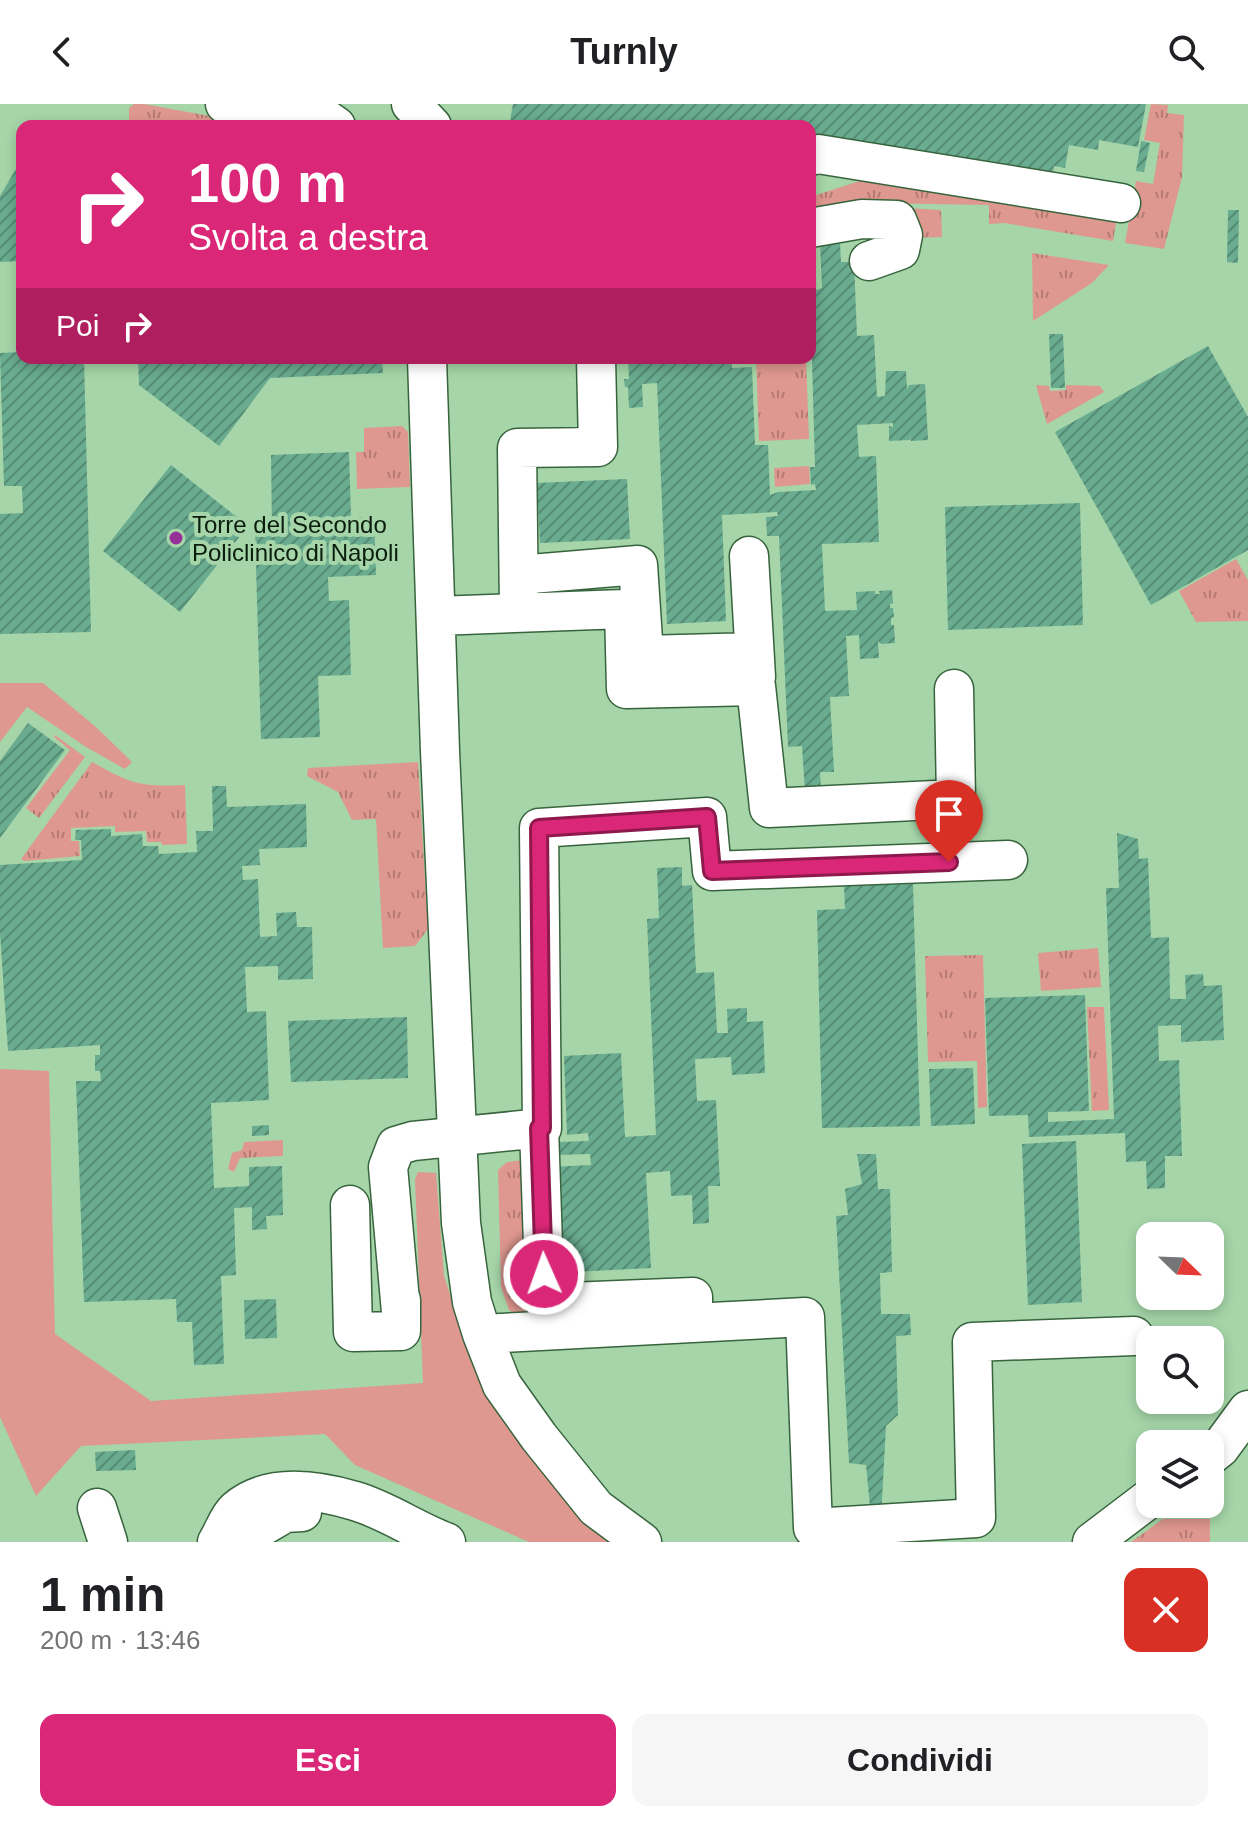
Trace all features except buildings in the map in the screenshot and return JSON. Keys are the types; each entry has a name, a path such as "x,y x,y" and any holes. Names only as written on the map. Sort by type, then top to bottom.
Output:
{"lane":[{"path":"225,104 252,110 275,106 327,120"},
{"path":"411,104 426,120"},
{"path":"816,154 1121,203"},
{"path":"816,227 862,219 897,220 903,235 900,250 869,261"},
{"path":"427,364 448,943 452,1155 472,1302 502,1385 596,1508 642,1542"},
{"path":"519,593 517,448 598,447 596,364"},
{"path":"749,556 755,669 769,808 956,799 954,689"},
{"path":"436,616 519,593 624,609 626,689 755,669"},
{"path":"350,1205 353,1332 401,1331 388,1167 396,1146 413,1141 452,1155 509,1129 542,1128 539,828 707,817 712,871 1008,860"},
{"path":"539,1128 545,1303 693,1297 694,1323"},
{"path":"482,1334 805,1317 813,1528 976,1518 972,1342 1134,1336"},
{"path":"1224,1443 1248,1410"},
{"path":"217,1542 235,1511 271,1492 313,1492 358,1502 434,1538"},
{"path":"1092,1542 1136,1509"},
{"path":"251,1542 256,1530 285,1513 310,1511 434,1538"}],"green space":[{"path":"134,104 144,104 231,120 129,120 129,108"},
{"path":"1151,104 1168,105 1167,113 1184,115 1182,177 1164,249 1125,243 1136,181 1153,184 1160,143 1144,140"},
{"path":"891,171 1118,210 1113,241 1004,223 989,224 989,205 868,203 816,214 816,195"},
{"path":"871,206 941,210 942,237 912,238"},
{"path":"1032,253 1109,265 1092,283 1033,321"},
{"path":"756,364 806,364 809,439 759,441"},
{"path":"1036,385 1049,386 1050,391 1066,390 1066,385 1100,386 1104,392 1047,424"},
{"path":"402,426 408,432 410,487 357,489 356,452 364,452 364,428"},
{"path":"809,466 810,484 775,487 774,468"},
{"path":"1236,559 1248,580 1248,621 1196,622 1179,591"},
{"path":"0,683 43,683 132,762 125,769 27,707 0,742"},
{"path":"55,735 85,757 39,818 26,808 70,750"},
{"path":"92,762 137,782 185,785 187,844 147,842 146,831 115,832 115,826 71,828 71,841 79,841 80,856 21,859"},
{"path":"418,762 428,929 415,946 383,948 376,819 352,820 338,792 307,776 308,768"},
{"path":"1098,948 1101,987 1041,991 1038,953"},
{"path":"983,955 987,1107 978,1108 977,1061 928,1062 925,956"},
{"path":"1087,1007 1104,1007 1109,1110 1092,1111"},
{"path":"0,1069 49,1071 55,1334 151,1401 423,1383 415,1179 418,1172 436,1173 444,1276 465,1341 507,1425 574,1509 609,1542 529,1542 355,1465 325,1434 81,1446 36,1496 0,1417"},
{"path":"283,1140 283,1156 240,1158 234,1172 228,1169 232,1153 242,1150 244,1142"},
{"path":"523,1160 527,1314 516,1314 509,1310 501,1287 498,1170 507,1162"},
{"path":"1163,1519 1210,1519 1210,1542 1131,1542"}],"place":[{"name":"Torre del Secondo Policlinico di Napoli","path":"176,538"}],"route":[{"path":"544,1274 539,1128 542,1128 539,828 707,817 712,871 949,862"}]}
